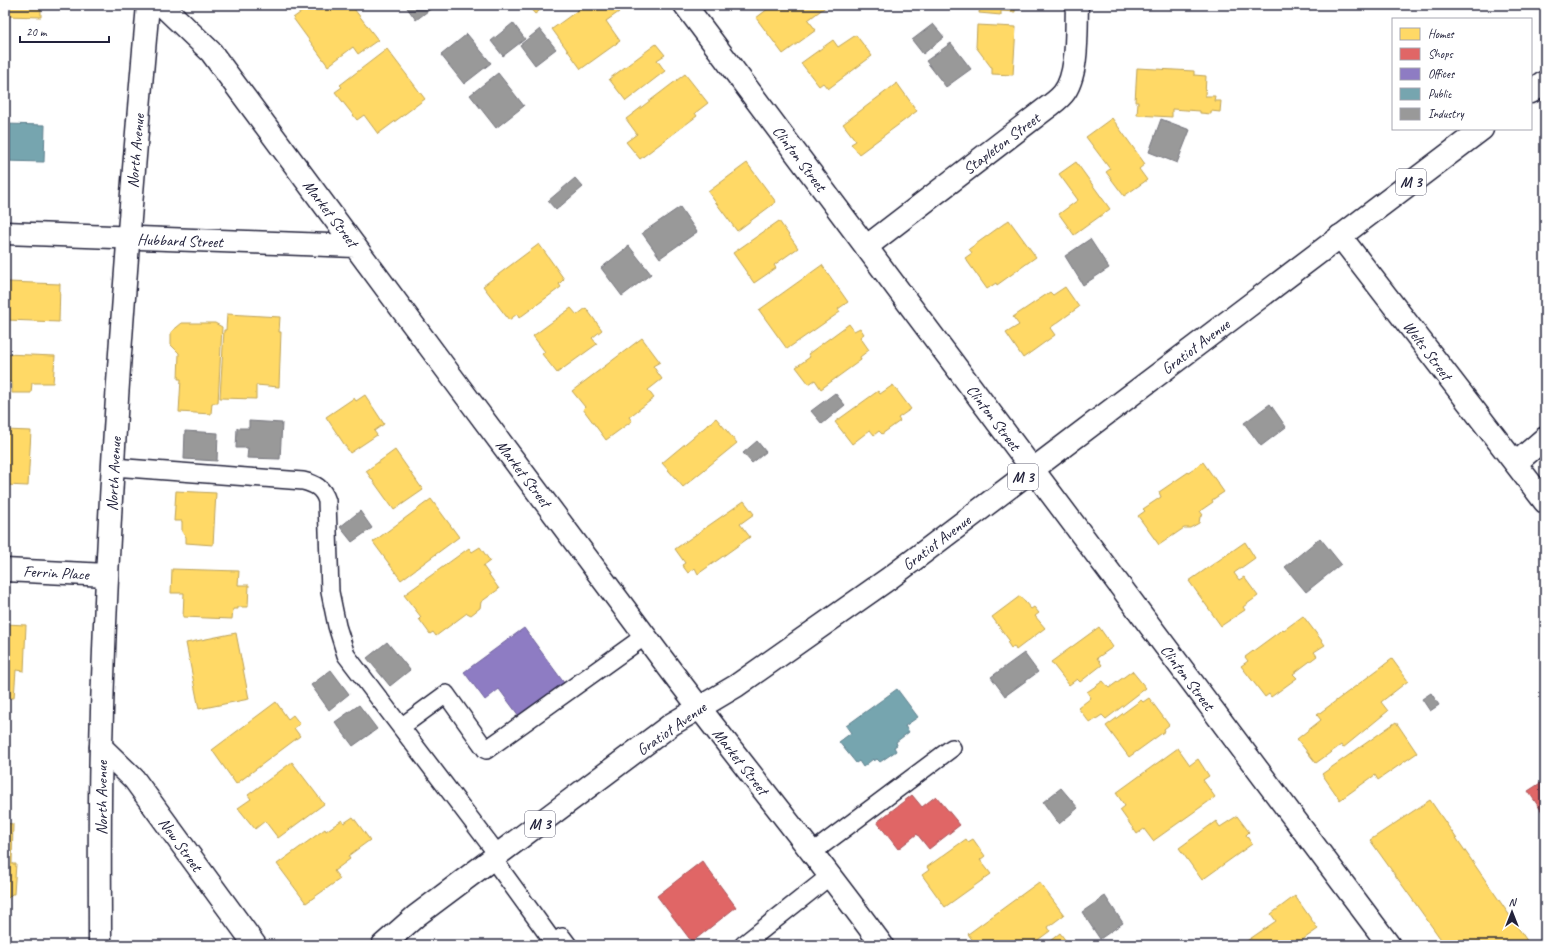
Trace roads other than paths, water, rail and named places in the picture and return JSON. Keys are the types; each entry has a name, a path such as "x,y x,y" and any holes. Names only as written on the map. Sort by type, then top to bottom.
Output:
{"street":[{"name":"North Avenue","path":"100,945 101,747 107,575 128,238 148,5"},
{"name":"Market Street","path":"162,5 211,52 645,636 831,875 882,945"},
{"name":"Clinton Street","path":"685,5 1389,945"},
{"name":"Stapleton Street","path":"866,247 1064,93 1071,80 1074,69 1077,5"},
{"path":"1532,91 1545,82"},
{"name":"Gratiot Avenue","path":"383,945 416,916 672,724 736,686 891,577 1481,130"},
{"name":"Hubbard Street","path":"5,233 355,246"},
{"name":"Welts Street","path":"1340,236 1545,502"},
{"path":"1516,463 1545,438"},
{"name":"Ferrin Place","path":"5,570 107,575"},
{"name":"New Street","path":"101,747 134,779 255,945"}],"lane":[{"path":"113,467 303,481 314,484 322,490 326,497 327,506 330,592 346,655 401,727 495,857 554,943 560,942"},
{"path":"401,727 446,694 486,750 645,636"},
{"path":"812,852 952,748"},
{"path":"743,945 831,875"}]}
